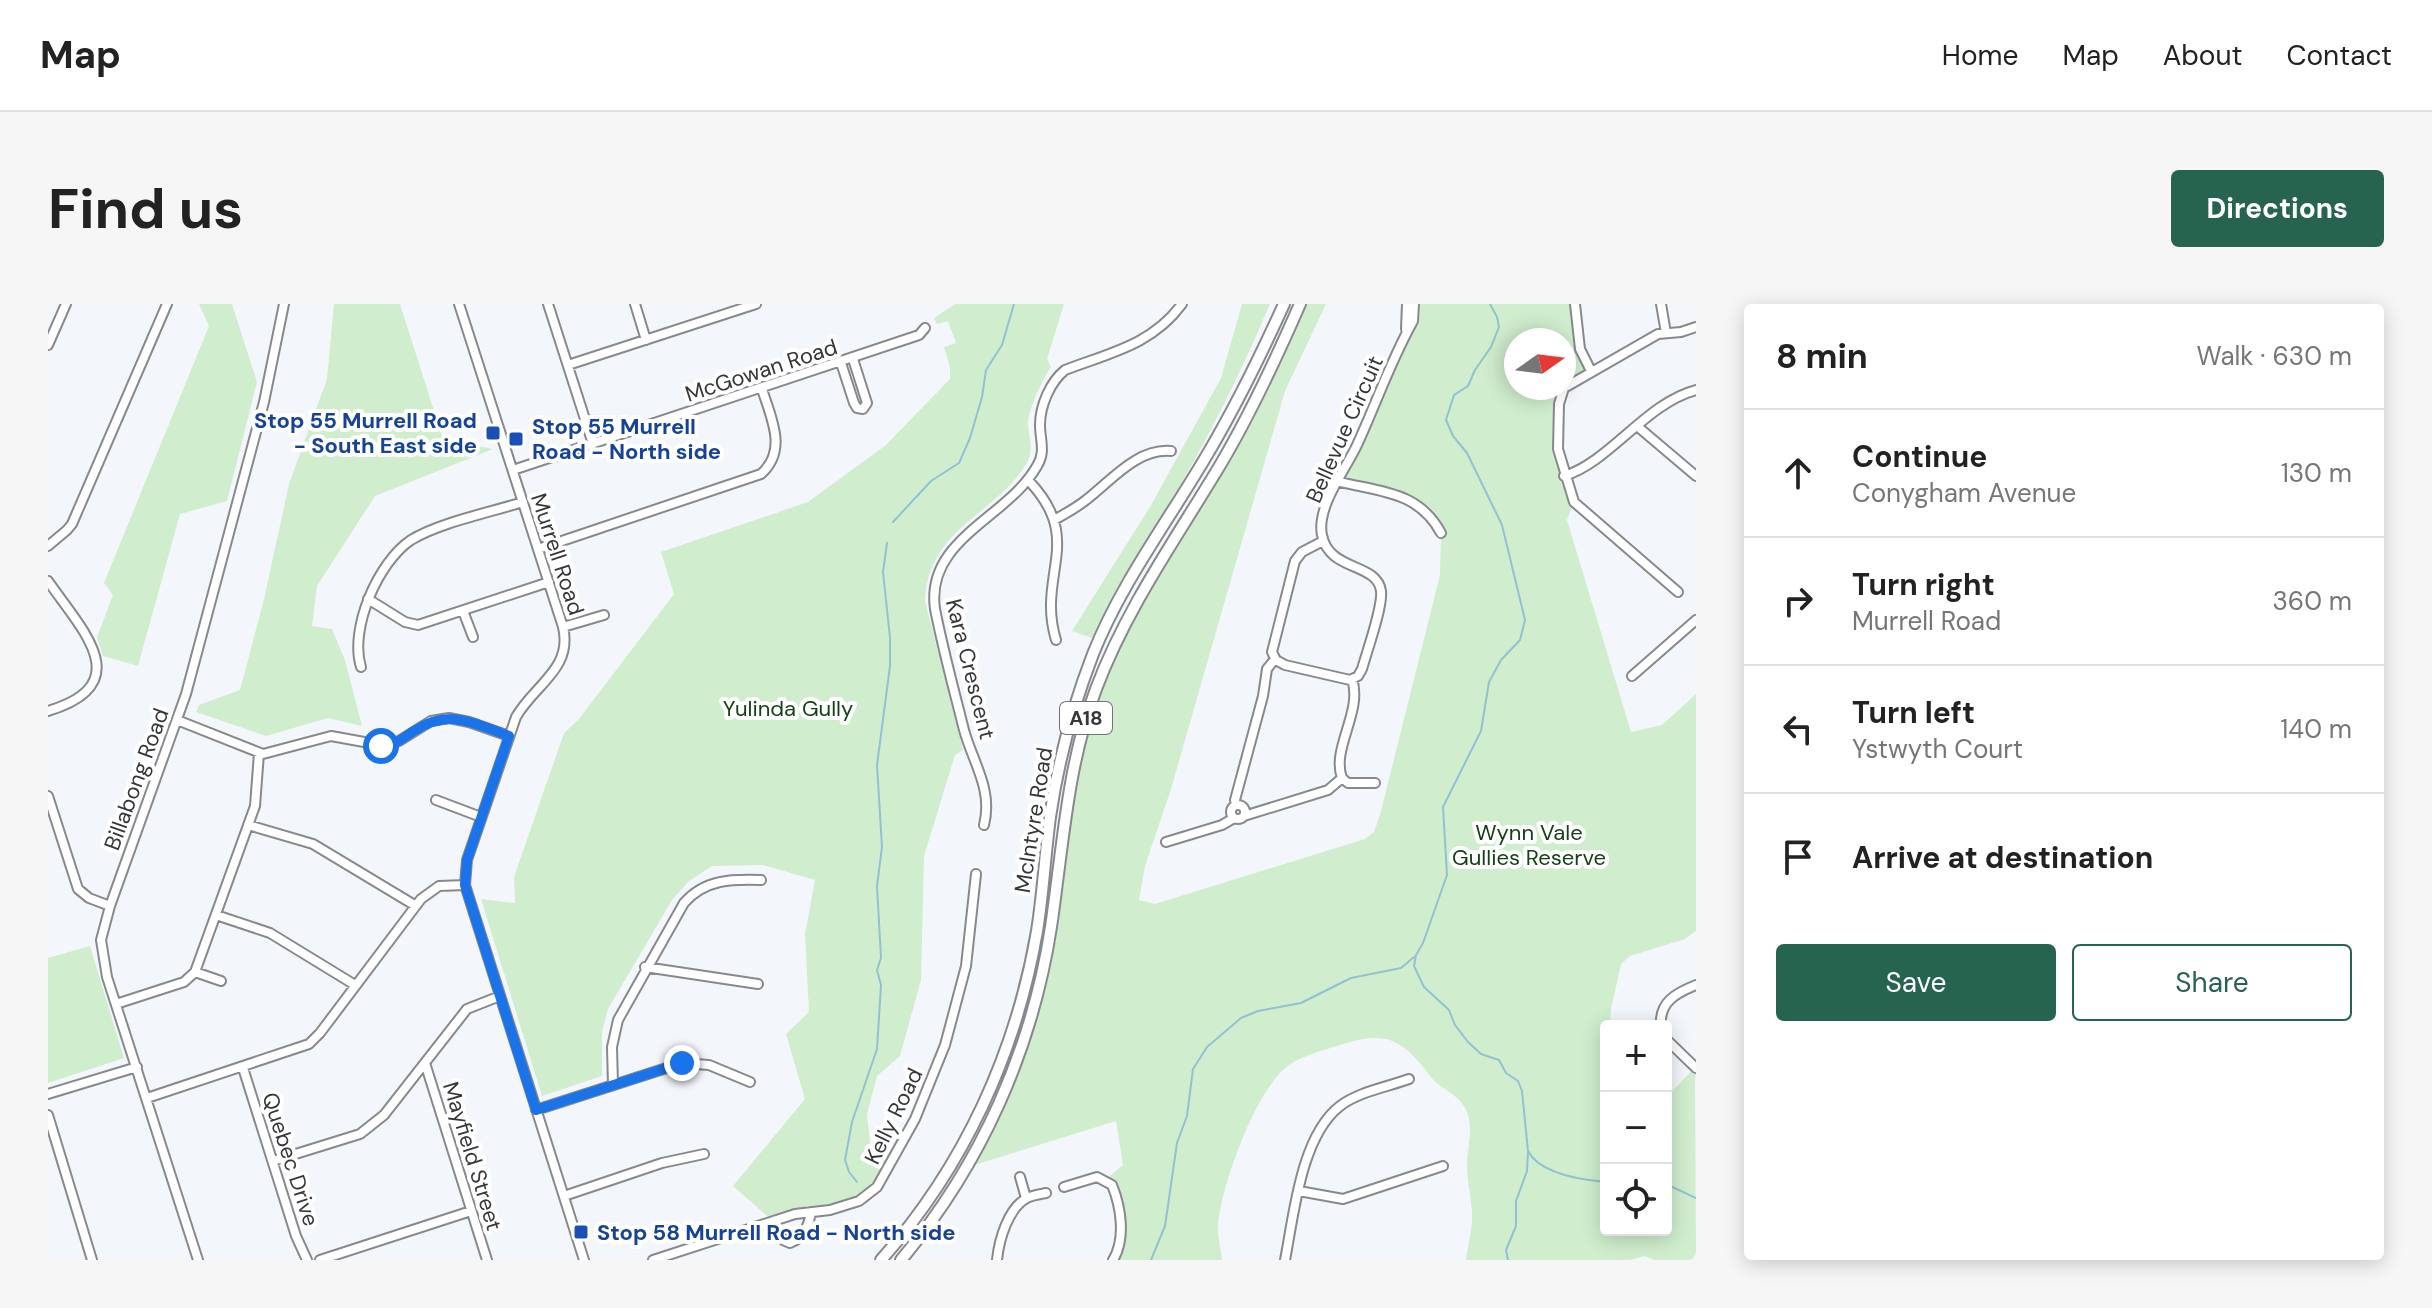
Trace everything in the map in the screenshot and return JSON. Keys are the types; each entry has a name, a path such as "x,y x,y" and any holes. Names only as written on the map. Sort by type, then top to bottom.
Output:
{"main road":[{"name":"McIntyre Road","path":"881,1260 934,1194 975,1123 1018,1017 1037,928 1059,767 1094,653 1137,568 1206,458 1284,304"},
{"name":"McIntyre Road","path":"901,1260 943,1207 979,1147 1021,1048 1044,964 1073,765 1105,665 1138,597 1238,433 1300,304"}],"street":[{"path":"48,345 66,304"},
{"path":"48,546 72,524 167,304"},
{"name":"Billabong Road","path":"198,1260 103,963 101,947 110,906 177,720 252,448 284,304"},
{"name":"Murrell Road","path":"459,304 549,582 565,641 560,664 525,703 509,736 467,860 465,885 584,1260"},
{"path":"548,304 593,444"},
{"path":"635,304 646,340"},
{"path":"568,365 756,304"},
{"name":"Kara Crescent","path":"984,825 987,810 985,789 962,719 935,609 937,575 946,558 976,524 1010,500 1028,480 1042,457 1041,416 1049,390 1057,377 1070,368 1136,345 1163,326 1182,304"},
{"name":"Bellevue Circuit","path":"1406,334 1407,304"},
{"name":"Bellevue Circuit","path":"1323,541 1321,528 1336,481 1355,449 1413,321 1414,304"},
{"path":"1575,304 1580,349 1591,371"},
{"path":"1661,304 1666,333"},
{"path":"1576,380 1658,334 1696,327"},
{"name":"McGowan Road","path":"513,470 853,359 919,335 925,328"},
{"path":"841,363 854,403 857,408 863,409 867,403 853,359"},
{"path":"538,549 761,474 771,462 778,444 762,389"},
{"path":"1564,476 1581,469 1667,403 1696,390"},
{"path":"1559,400 1558,437 1564,476 1578,508 1678,592"},
{"path":"1637,426 1696,476"},
{"path":"1054,520 1082,503 1107,480 1136,461 1153,453 1171,451"},
{"path":"1028,480 1045,500 1054,520 1058,545 1051,617 1056,640"},
{"path":"1336,481 1392,492 1408,499 1433,518 1441,533"},
{"path":"361,667 357,654 358,642 368,599 392,559 412,540 523,502"},
{"path":"1323,541 1340,562 1369,573 1380,589 1380,601 1362,669 1352,679 1342,680 1285,665 1275,659 1271,647 1295,561 1302,552 1323,541"},
{"path":"48,581 87,638 97,667 96,676 86,694 48,711"},
{"path":"368,599 415,625 549,582"},
{"path":"463,611 473,637"},
{"path":"563,627 604,615"},
{"path":"1632,676 1696,620"},
{"path":"1236,805 1267,669 1275,659"},
{"path":"1352,679 1356,696 1339,765 1342,778 1348,783 1375,783"},
{"path":"177,720 259,753 274,753 331,736 386,746 431,721 449,718 509,736"},
{"path":"116,1004 184,982 195,972 255,806 259,753"},
{"path":"1166,842 1328,790 1342,778"},
{"path":"436,800 481,817"},
{"path":"49,802 78,889 89,898 110,906"},
{"path":"1236,805 1244,808 1244,816"},
{"path":"1234,818 1231,814 1236,805"},
{"path":"248,825 313,844 416,906"},
{"name":"Kelly Road","path":"657,1259 801,1212 830,1210 859,1201 874,1190 915,1119 945,1045 966,966 976,874"},
{"path":"613,1085 612,1047 618,1020 680,908 694,893 717,882 761,880"},
{"path":"147,1098 243,1068 312,1042 416,906 435,887 465,885"},
{"path":"216,915 270,933 355,985"},
{"path":"645,967 758,984"},
{"path":"195,972 221,981"},
{"path":"1661,1020 1665,1004 1672,996 1696,985"},
{"path":"273,1161 369,1129 384,1115 467,1009 500,996"},
{"path":"1672,1045 1696,1068"},
{"name":"Mayfield Street","path":"425,1063 487,1260"},
{"path":"536,1110 682,1063 709,1065 750,1082"},
{"path":"48,1094 137,1067"},
{"name":"Quebec Drive","path":"243,1068 296,1236 307,1260"},
{"path":"1285,1260 1309,1153 1323,1126 1348,1100 1409,1079"},
{"path":"48,1115 92,1260"},
{"path":"564,1196 662,1163 704,1154"},
{"path":"1299,1191 1343,1199 1443,1166"},
{"path":"1020,1177 1026,1198"},
{"path":"1064,1187 1097,1177 1112,1185 1121,1216 1118,1251 1113,1260"},
{"path":"997,1260 999,1238 1014,1213 1026,1198 1046,1193"},
{"path":"320,1260 471,1211"},
{"path":"773,1221 783,1240 794,1242 807,1226 811,1212"}],"green space":[{"path":"199,304 232,304 257,382 227,501 180,514 138,666 103,656 97,637 113,595 104,583 209,326"},
{"path":"334,304 400,304 443,439 493,449 375,496 317,586 312,626 332,629 345,660 362,726 328,718 266,736 196,712 199,705 240,690 289,484 327,379"},
{"name":"Yulinda Gully","path":"955,304 1064,304 1047,359 1051,367 1036,394 1029,418 1031,450 1028,460 1012,483 950,540 937,557 929,577 925,601 963,750 955,755 924,856 921,980 900,1056 877,1076 867,1114 871,1152 895,1156 880,1183 859,1201 773,1221 733,1186 805,1099 786,1034 809,1012 805,934 815,880 763,865 712,866 688,882 672,900 608,1009 602,1032 602,1076 542,1096 481,899 515,903 514,877 564,733 579,719 674,594 661,552 808,502 886,445 950,379 944,347 956,343 948,321 937,324 934,318"},
{"path":"1242,304 1270,304 1208,435 1092,638 1072,631 1150,507 1221,378"},
{"name":"Wynn Vale Gullies Reserve","path":"1300,304 1326,304 1285,391 1171,789 1145,866 1139,900 1155,904 1365,839 1374,832 1440,575 1441,533 1408,499 1336,481 1406,334 1407,304 1575,304 1578,342 1591,371 1576,380 1576,328 1504,328 1504,400 1563,400 1558,437 1574,502 1567,520 1631,732 1662,725 1696,694 1696,931 1685,939 1630,956 1621,964 1610,1020 1600,1020 1600,1236 1672,1236 1672,1092 1695,1067 1696,1260 1654,1260 1645,1256 1630,1260 1466,1260 1472,1218 1467,1170 1468,1115 1461,1102 1436,1082 1402,1046 1382,1039 1370,1038 1310,1054 1290,1064 1273,1082 1251,1119 1226,1187 1218,1224 1222,1260 1113,1260 1118,1251 1117,1199 1105,1180 1123,1165 1116,1121 968,1167 979,1147 1038,992 1063,819 1105,665 1205,488"},
{"path":"90,946 124,1058 48,1083 48,958"}],"waterway":[{"path":"893,522 931,481 959,463 982,397 986,370 1002,345 1014,304"},
{"path":"1490,304 1499,327 1468,386 1454,395 1446,420 1453,436 1467,453 1502,525 1525,620 1520,640 1501,660 1489,682 1481,731 1443,807 1447,875 1414,966 1424,987 1449,1010 1455,1025 1468,1042 1481,1054 1499,1060 1506,1073 1518,1081 1522,1091 1527,1171 1516,1201 1516,1226 1506,1250 1508,1260"},
{"path":"857,1182 845,1160 852,1122 877,1049 881,985 877,970 881,958 877,886 882,847 877,765 890,666 883,572 887,543"},
{"path":"1151,1260 1165,1226 1177,1143 1187,1116 1193,1069 1207,1047 1241,1018 1258,1011 1301,1003 1351,978 1401,968 1414,957"},
{"path":"1528,1151 1534,1159 1552,1170 1600,1181"},
{"path":"1672,1187 1696,1198"}],"place":[{"name":"Stop 55 Murrell Road - South East side","path":"493,433"},
{"name":"Stop 55 Murrell Road - North side","path":"516,439"},
{"name":"Stop 58 Murrell Road - North side","path":"581,1232"}],"route":[{"path":"381,746 395,743 431,721 449,718 509,736 467,860 465,885 536,1110 682,1063"}]}
